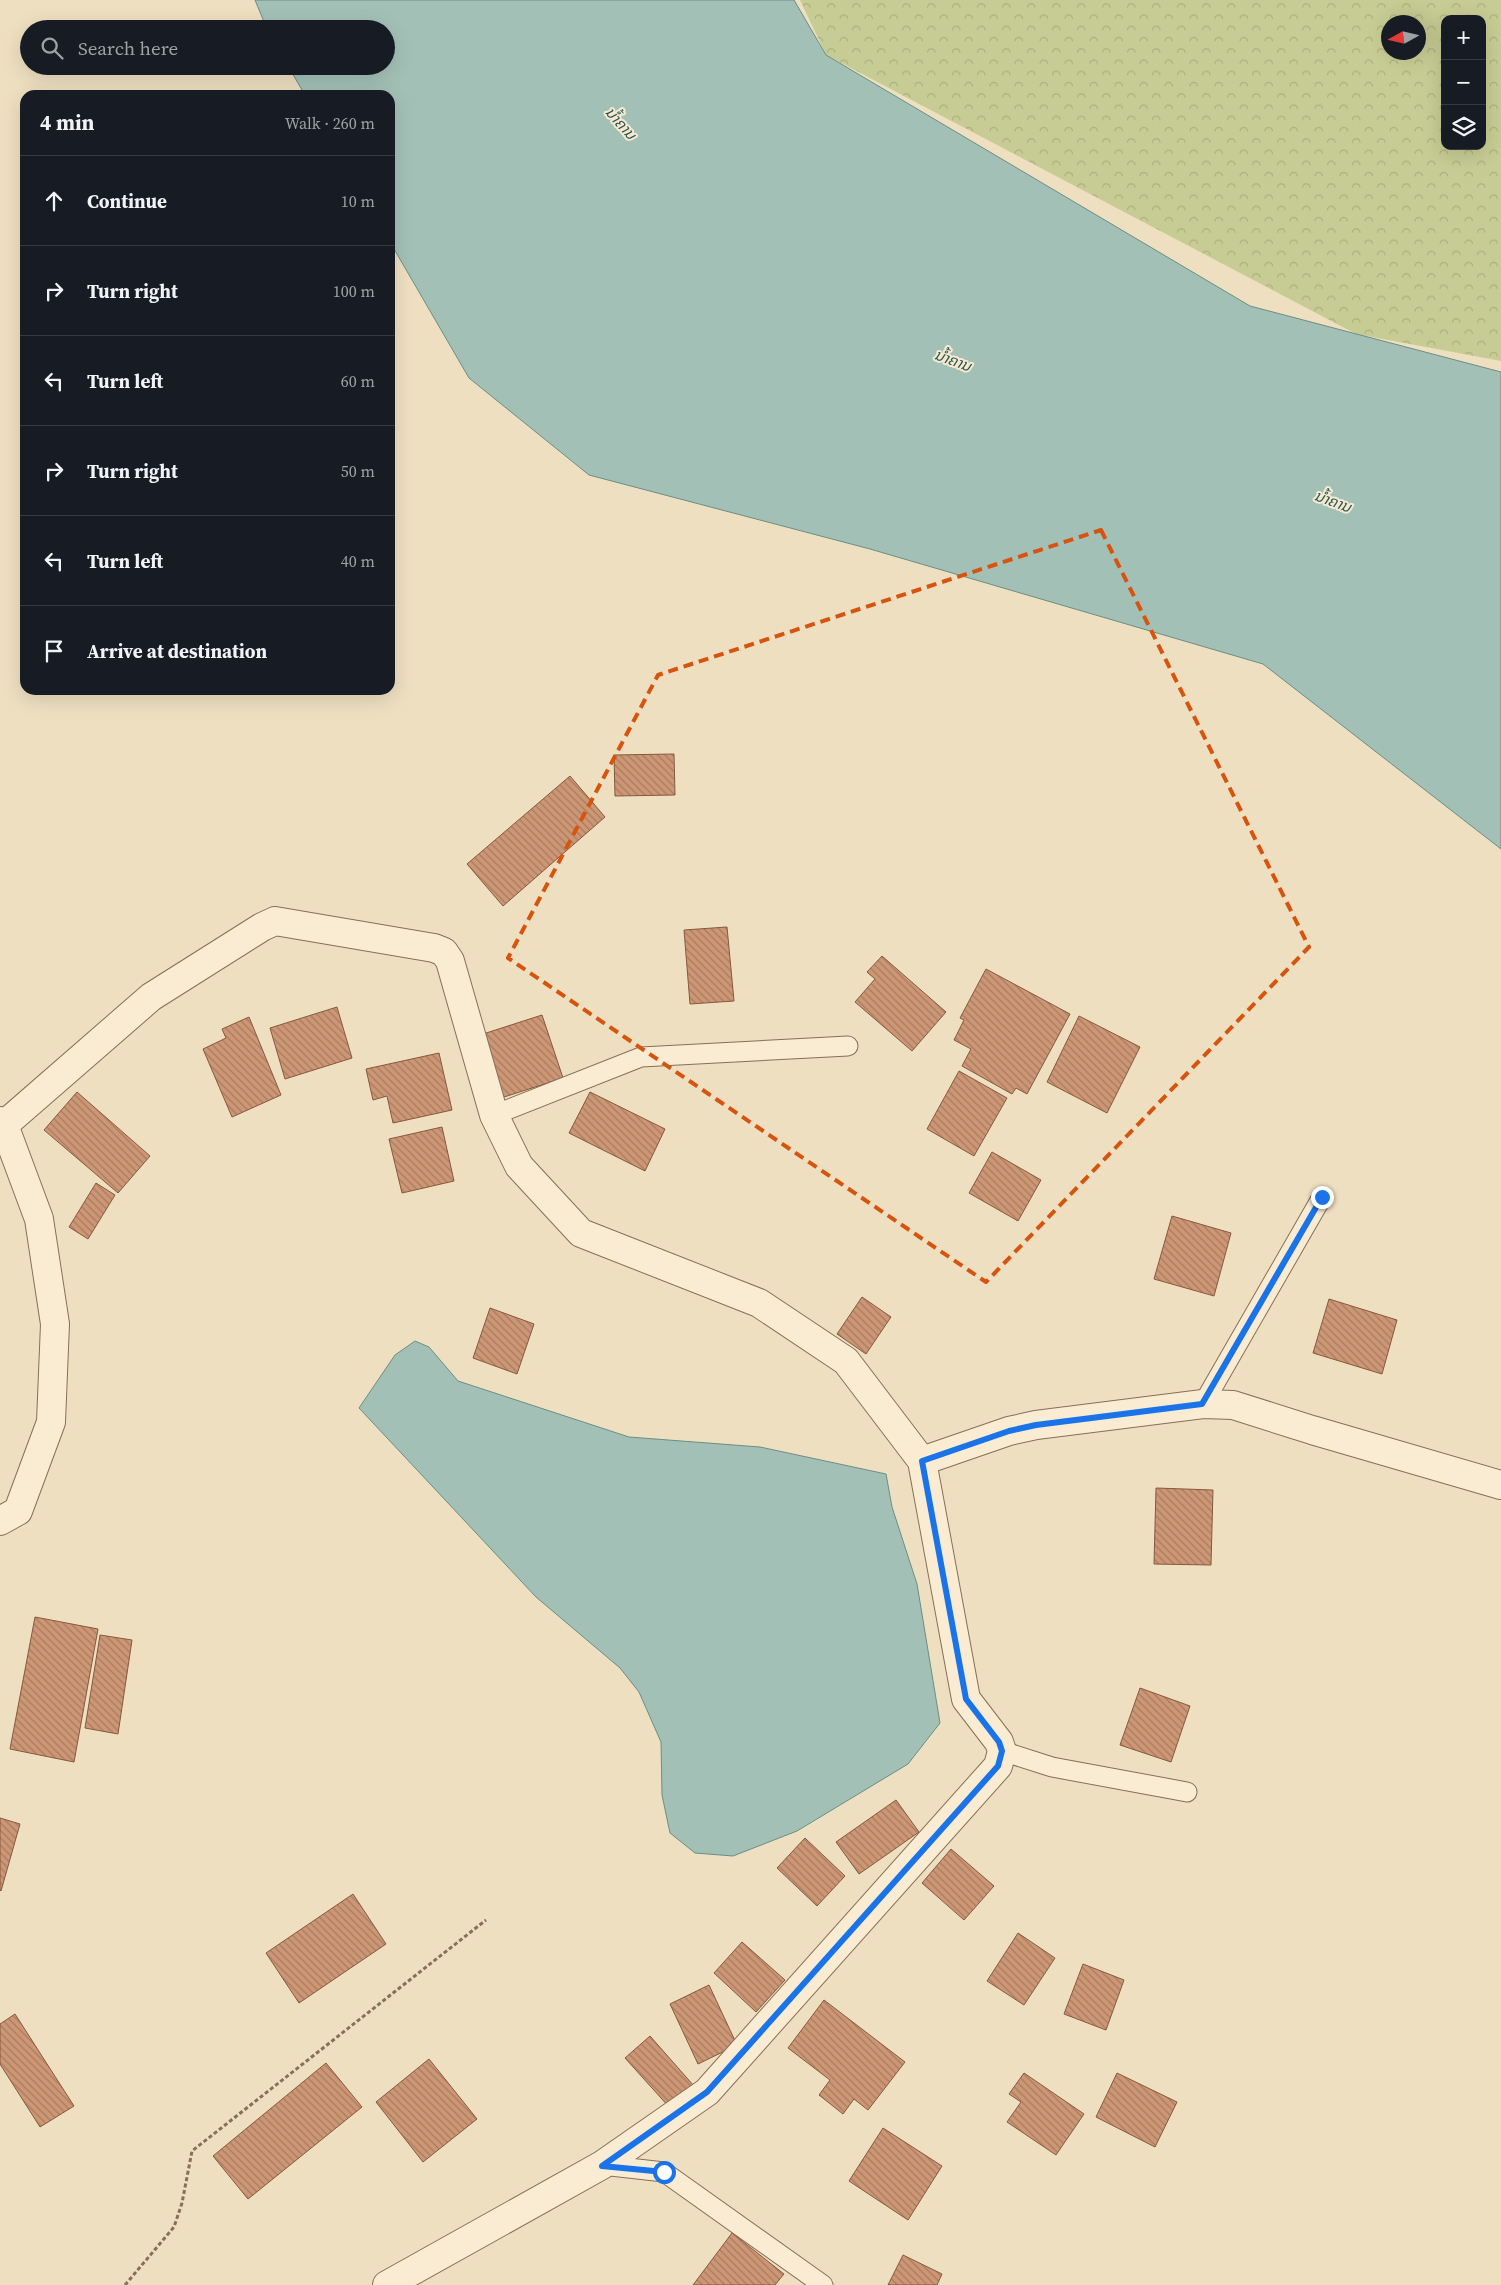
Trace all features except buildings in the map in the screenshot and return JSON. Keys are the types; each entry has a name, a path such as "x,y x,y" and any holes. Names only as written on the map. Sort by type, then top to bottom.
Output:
{"street":[{"path":"0,1520 18,1511 50,1422 55,1324 40,1219 2,1123 151,997 262,927 275,921 434,948 444,952 450,961 494,1115 519,1166 581,1233 759,1303 846,1361 922,1461 966,1699 999,1742 1002,1751 998,1766 707,2092 602,2166 386,2285"},
{"path":"922,1461 1009,1431 1036,1425 1202,1404 1232,1405 1501,1485"}],"lane":[{"path":"494,1115 641,1057 848,1046"},
{"path":"1202,1404 1322,1197"},
{"path":"1002,1751 1052,1767 1187,1792"},
{"path":"602,2166 664,2172 823,2285"}],"path":[{"path":"125,2285 174,2227 182,2203 192,2150 486,1920"}],"highlighted area":[{"path":"1101,530 1309,947 986,1282 508,958 658,675"}],"green space":[{"path":"800,0 1501,0 1501,361 1356,334 826,55"}],"water":[{"name":"ນ້ຳຄານ","path":"255,0 794,0 826,55 1250,306 1501,372 1501,849 1263,664 870,549 589,475 469,378 395,251 395,90 302,90 293,75 395,75 395,20 263,20"},
{"path":"415,1341 429,1347 458,1381 629,1437 760,1447 886,1474 892,1507 917,1584 940,1723 908,1764 797,1831 733,1856 695,1853 670,1833 662,1795 661,1742 639,1692 620,1668 536,1597 359,1408 395,1355"}],"route":[{"path":"664,2172 602,2166 707,2092 998,1766 1002,1751 999,1742 966,1699 922,1461 1009,1431 1036,1425 1202,1404 1322,1197"}]}
